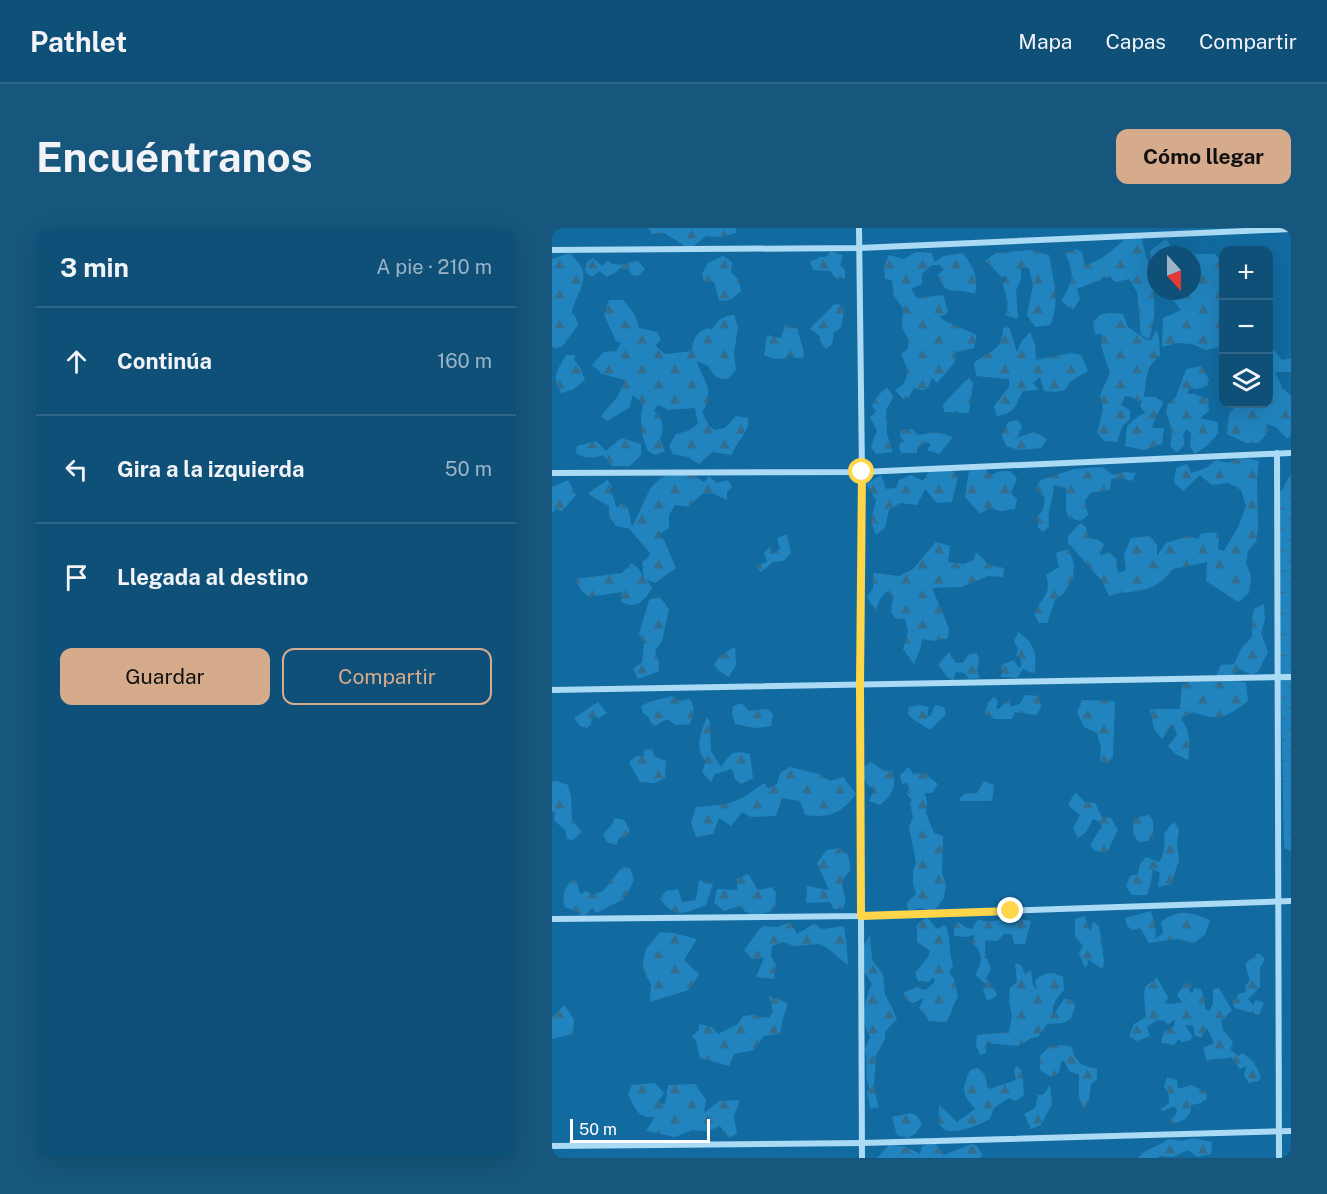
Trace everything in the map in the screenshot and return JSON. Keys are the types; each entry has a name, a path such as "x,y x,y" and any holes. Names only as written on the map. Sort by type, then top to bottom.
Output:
{"street":[{"path":"859,228 862,472 860,686 862,1158"},
{"path":"552,250 859,248 1291,229"},
{"path":"1277,453 1279,1158"},
{"path":"552,473 862,472 1291,453"},
{"path":"552,690 1291,677"},
{"path":"552,919 861,916 1291,901"},
{"path":"552,1146 862,1143 1291,1131"}],"green space":[{"path":"648,228 736,228 736,233 721,237 706,236 690,249 664,233 652,234"},
{"path":"1141,238 1147,261 1147,300 1154,301 1153,326 1149,339 1141,335 1137,292 1129,279 1115,282 1110,276 1077,289 1080,299 1073,310 1061,301 1071,277 1065,253 1076,249 1082,252 1085,266 1102,258 1126,239"},
{"path":"1166,239 1171,246 1157,246"},
{"path":"1031,250 1049,255 1056,300 1050,325 1035,327 1027,315 1033,285 1029,268 1021,268 1021,279 1016,290 1018,319 1005,315 1008,304 1003,284 1007,278 1002,277 985,261 996,253"},
{"path":"831,251 843,255 840,265 845,270 845,278 837,279 830,271 813,270 810,262 826,257"},
{"path":"916,252 932,253 934,262 944,256 963,253 974,272 975,294 948,290 937,275 944,270 940,265 932,265 922,274 922,284 911,289 917,298 943,295 948,311 944,316 940,315 943,320 977,335 974,348 956,352 955,362 937,383 932,378 927,389 914,388 908,398 903,399 895,390 906,379 907,370 901,354 908,349 908,340 902,327 903,308 894,296 892,280 885,279 884,267 889,255 904,259"},
{"path":"570,253 580,265 583,275 582,285 572,312 578,325 562,347 555,348 552,346 552,259"},
{"path":"1201,254 1215,254 1219,259 1219,347 1206,350 1192,344 1177,343 1162,347 1163,318 1181,310 1173,300 1201,300"},
{"path":"723,256 732,262 731,272 739,280 741,291 725,301 719,300 714,282 704,281 702,274 708,263"},
{"path":"593,258 602,266 608,261 619,265 638,261 645,269 638,276 632,275 628,269 620,268 607,277 600,271 591,277 585,271 587,262"},
{"path":"609,300 623,300 635,315 639,328 657,332 661,340 655,345 665,354 692,351 694,340 701,331 708,328 712,330 721,319 734,315 738,327 734,353 736,370 728,379 718,378 708,366 697,361 707,386 708,398 702,412 709,426 715,430 725,428 736,416 748,418 745,433 732,455 712,452 699,464 688,457 673,454 669,446 676,434 688,431 698,424 695,408 669,410 658,405 654,411 662,424 660,439 665,451 655,455 648,451 642,434 643,404 633,395 629,408 607,421 601,416 618,396 625,380 602,374 592,365 604,352 616,351 621,343 616,341 604,315"},
{"path":"839,304 844,310 841,328 834,332 832,344 826,349 820,341 820,336 810,329 833,305"},
{"path":"1101,314 1123,314 1128,327 1147,340 1151,340 1156,330 1159,338 1160,355 1149,369 1144,397 1155,397 1163,402 1152,428 1164,428 1162,444 1144,450 1125,446 1127,426 1145,413 1140,406 1142,399 1138,402 1132,397 1125,396 1121,405 1130,410 1130,419 1122,427 1117,442 1104,441 1097,433 1103,409 1100,395 1110,373 1101,346 1102,334 1095,334 1093,322"},
{"path":"785,325 798,329 803,358 794,358 790,354 786,358 774,359 764,355 767,335 781,338"},
{"path":"1009,327 1017,352 1021,342 1030,332 1035,344 1036,360 1071,353 1081,355 1088,371 1071,381 1065,390 1055,392 1044,391 1040,377 1033,383 1039,390 1023,391 1008,413 997,416 994,406 1009,387 1009,379 976,376 974,363 998,346 1003,328"},
{"path":"1273,349 1282,360 1291,358 1291,372 1275,372 1282,387 1291,396 1291,435 1287,439 1276,427 1266,424 1269,431 1259,443 1246,443 1227,434 1229,413 1235,408 1273,408"},
{"path":"566,355 575,355 574,360 580,367 585,380 572,390 561,393 556,374"},
{"path":"1201,366 1209,380 1207,386 1197,389 1190,388 1187,394 1208,399 1209,411 1200,418 1218,422 1218,433 1208,445 1195,454 1190,447 1191,433 1186,429 1183,435 1185,445 1177,452 1170,446 1172,437 1166,413 1168,404 1176,397 1186,369"},
{"path":"969,378 973,383 969,413 944,412 943,404"},
{"path":"887,388 893,398 886,410 887,434 893,452 876,454 871,447 877,430 870,418 876,411 872,406"},
{"path":"1018,420 1022,427 1017,438 1034,432 1047,439 1041,448 1019,450 1006,446 1002,436 1008,422"},
{"path":"912,429 918,435 938,432 953,437 939,454 927,450 931,444 926,442 917,448 917,453 901,453 900,443 905,441 900,437 901,430"},
{"path":"621,438 641,444 641,455 630,466 612,466 603,455 589,458 576,453 577,446 596,441 606,451"},
{"path":"1241,457 1259,461 1258,528 1256,542 1248,551 1246,563 1251,576 1249,593 1238,602 1206,581 1207,562 1173,569 1158,584 1144,590 1109,596 1102,581 1068,543 1068,536 1080,523 1086,527 1089,538 1104,544 1100,556 1109,552 1116,559 1118,573 1126,570 1124,554 1131,538 1150,536 1157,545 1157,556 1166,543 1188,536 1199,539 1200,534 1215,532 1219,537 1218,549 1224,551 1238,527 1246,506 1241,490 1228,483 1212,485 1200,475 1183,491 1174,482 1176,468 1187,464 1191,473 1206,468 1216,460 1228,463"},
{"path":"949,466 958,477 952,502 937,503 925,489 917,505 900,503 889,510 885,528 876,535 871,521 876,500 866,484 881,475 886,489 896,488 899,480 911,475 923,481 929,470"},
{"path":"983,467 991,475 1009,471 1017,478 1011,493 1017,499 1015,509 1001,511 989,508 980,514 965,497 969,471"},
{"path":"1102,467 1113,475 1124,472 1136,473 1132,481 1121,478 1111,479 1110,490 1090,493 1085,501 1088,515 1081,521 1069,518 1066,509 1066,488 1054,485 1049,526 1043,532 1038,527 1037,517 1043,510 1045,497 1035,489 1041,480 1074,469"},
{"path":"676,473 692,475 704,482 709,476 717,483 728,480 732,487 727,492 727,500 712,493 702,494 688,507 675,505 669,515 669,528 658,535 664,540 676,568 655,583 646,579 652,587 640,603 631,605 621,601 622,592 589,597 582,591 575,579 622,573 631,563 638,568 644,578 642,562 648,558 650,553 631,529 616,526 609,517 609,506 588,494 607,479 612,487 609,492 617,508 622,503 628,508 632,527 651,487 662,477"},
{"path":"1291,474 1291,851 1284,848 1277,498"},
{"path":"568,480 576,495 562,511 556,509 552,513 552,487"},
{"path":"787,534 791,553 783,561 773,562 761,572 756,566 767,562 764,553 770,547 772,554 780,549 777,538"},
{"path":"936,542 950,546 948,562 964,564 974,560 976,552 989,565 1004,568 1003,577 988,576 961,587 932,588 949,628 948,638 934,641 922,639 914,664 903,649 908,631 905,619 895,618 891,611 893,598 887,591 880,599 875,611 867,597 873,588 873,573 899,576 913,569"},
{"path":"1069,549 1074,564 1073,578 1064,593 1055,600 1047,623 1039,623 1034,614 1047,592 1046,575 1059,567 1056,553"},
{"path":"659,596 669,609 662,641 655,651 659,671 638,679 633,669 642,662 644,643 639,634 649,600"},
{"path":"1264,604 1265,619 1261,633 1268,652 1258,672 1251,675 1240,669 1230,678 1246,683 1248,701 1222,717 1210,717 1192,712 1181,719 1189,738 1188,760 1175,754 1168,746 1177,735 1173,724 1162,739 1154,729 1150,709 1180,709 1182,685 1200,677 1216,676 1221,665 1234,664 1242,647 1252,637 1254,609"},
{"path":"1018,632 1029,641 1034,650 1035,674 1023,669 1017,678 1001,677 1002,665 1014,660 1021,668 1021,660 1016,655 1018,649 1014,641"},
{"path":"735,647 736,665 729,677 718,670 714,664 721,655"},
{"path":"949,652 956,663 963,663 969,654 977,653 979,661 977,670 980,678 969,679 965,673 956,672 953,680 947,677 938,665"},
{"path":"1025,695 1039,696 1041,707 1037,715 1015,712 1012,719 994,719 985,713 988,703 994,697 998,701 996,708 999,709 1010,700 1010,707 1020,704"},
{"path":"672,696 680,701 690,699 693,711 690,724 676,725 667,719 655,726 643,713 641,706"},
{"path":"1082,700 1115,701 1113,757 1107,763 1100,761 1101,748 1097,733 1084,727 1077,712"},
{"path":"598,702 607,713 599,718 592,717 591,724 587,728 580,726 574,718"},
{"path":"742,703 749,711 767,709 773,714 771,726 755,728 735,724 733,706"},
{"path":"920,705 929,707 927,717 931,715 935,705 944,707 946,714 930,730 908,714 909,707"},
{"path":"707,717 710,722 711,751 721,767 732,754 739,752 750,754 753,778 741,784 735,779 732,769 715,774 711,782 702,772 706,761 702,757 699,746"},
{"path":"652,749 654,756 666,761 665,778 655,783 640,782 629,762 636,756 644,756 644,750"},
{"path":"870,761 884,771 891,770 893,775 893,789 880,805 869,801 874,790 867,784 860,771"},
{"path":"790,767 819,774 830,781 843,777 856,794 840,810 821,816 805,815 800,801 782,798 776,816 751,817 742,812 731,826 719,818 713,834 696,837 691,823 696,807 735,801 765,783 768,789 777,784 780,773"},
{"path":"909,767 913,774 924,773 938,784 932,793 925,793 926,813 934,833 943,836 942,873 946,885 944,898 934,911 919,908 909,911 906,904 916,894 913,871 916,863 909,826 913,817 910,803 912,800 906,793 909,788 907,783 902,784 900,775"},
{"path":"557,781 568,785 572,820 582,832 573,840 567,839 565,830 554,820 552,782"},
{"path":"984,781 994,785 992,801 960,801 959,799 966,793 977,793"},
{"path":"1075,792 1085,802 1095,803 1102,817 1111,818 1118,830 1107,852 1097,851 1090,845 1102,826 1099,821 1093,819 1086,832 1078,838 1073,828 1080,815 1068,805"},
{"path":"1149,815 1153,821 1153,835 1148,841 1138,842 1133,833 1134,818"},
{"path":"615,818 624,820 630,830 626,837 619,838 616,845 607,842 603,834"},
{"path":"1174,821 1179,830 1177,844 1179,860 1171,884 1158,887 1160,873 1153,869 1147,895 1132,895 1126,886 1130,876 1138,874 1140,864 1146,857 1159,862 1163,852 1164,834"},
{"path":"840,848 848,855 851,870 842,882 846,902 842,909 834,909 830,902 806,903 807,886 829,890 817,863 827,850"},
{"path":"623,866 630,868 634,880 624,899 596,913 592,908 586,915 580,915 565,907 563,899 565,891 576,878 580,894 586,891 593,895 603,891"},
{"path":"748,874 758,890 772,887 776,893 775,908 756,915 747,913 739,906 724,911 714,903 717,889 737,890 737,879"},
{"path":"699,880 713,884 706,905 681,913 671,910 660,899 666,891 678,889 682,902 696,900"},
{"path":"1011,911 1020,919 1031,921 1025,944 1014,944 1012,934 1004,934 997,941 985,940 985,953 991,969 986,978 997,996 987,1001 983,989 986,984 975,975 981,958 972,942 975,935 954,936 954,927 958,922 972,929 978,919 988,922 996,921"},
{"path":"1151,911 1156,930 1155,939 1163,933 1161,922 1173,915 1190,913 1210,920 1205,935 1194,943 1178,939 1149,943 1140,928 1133,930 1127,926 1125,918"},
{"path":"1085,916 1090,932 1093,922 1099,926 1104,960 1103,969 1087,959 1088,963 1085,968 1079,953 1083,946 1075,936 1075,919"},
{"path":"927,917 937,929 945,925 948,935 953,966 949,972 955,981 958,997 946,1022 929,1021 919,1008 924,998 913,1003 905,1000 904,992 920,986 922,990 927,989 935,982 933,977 929,982 918,981 915,973 930,951 917,942 917,925"},
{"path":"790,922 797,934 814,924 823,929 844,926 848,965 826,947 818,944 794,946 783,942 772,946 771,957 776,965 774,979 756,977 764,958 752,959 744,950 762,926 778,927"},
{"path":"660,932 697,939 684,960 699,974 689,990 650,1002 651,984 642,968 646,949"},
{"path":"870,935 872,960 883,974 885,994 897,1019 885,1032 885,1039 875,1057 874,1085 879,1107 870,1109 865,1049 870,1037 865,1025 865,1011 872,984 861,967 864,945"},
{"path":"1258,953 1265,959 1260,968 1260,987 1248,999 1253,1005 1256,1000 1264,1003 1259,1015 1235,1008 1232,1000 1236,999 1238,994 1246,992 1245,986 1250,980 1245,964"},
{"path":"1015,963 1021,965 1025,974 1031,970 1033,985 1037,990 1035,980 1042,975 1052,973 1063,977 1064,990 1055,1001 1053,1011 1054,1014 1064,999 1073,1000 1075,1006 1071,1019 1063,1023 1047,1024 1038,1037 1031,1038 1019,1046 987,1043 986,1053 980,1055 976,1045 977,1035 1009,1032 1012,1016 1009,1002 1010,988 1017,982"},
{"path":"1157,978 1169,999 1164,1002 1172,1004 1182,1002 1177,995 1186,982 1192,986 1189,990 1192,994 1194,988 1201,989 1205,1009 1209,1011 1213,1004 1213,989 1219,988 1232,1010 1221,1021 1223,1030 1233,1042 1230,1050 1239,1056 1242,1053 1252,1060 1261,1078 1249,1083 1244,1076 1246,1066 1240,1069 1231,1057 1207,1061 1203,1048 1214,1043 1207,1028 1201,1038 1195,1035 1193,1026 1185,1025 1193,1037 1189,1041 1182,1042 1179,1039 1174,1045 1161,1043 1164,1032 1174,1026 1175,1019 1168,1025 1165,1021 1157,1020 1147,1027 1150,1036 1137,1041 1129,1036 1134,1024 1146,1017 1145,987"},
{"path":"769,996 788,1003 780,1034 764,1036 754,1050 734,1054 729,1066 700,1058 696,1041 692,1036 699,1030 699,1024 712,1027 718,1034 738,1024 743,1016 769,1018 773,1011"},
{"path":"564,1005 574,1019 573,1034 552,1039 552,1018"},
{"path":"1062,1045 1072,1047 1074,1056 1080,1063 1097,1068 1097,1079 1091,1084 1085,1109 1079,1097 1079,1075 1069,1071 1064,1061 1061,1061 1059,1073 1051,1077 1040,1070 1040,1056 1049,1047"},
{"path":"1017,1066 1022,1071 1024,1095 1016,1101 1009,1098 994,1108 990,1119 972,1127 949,1131 940,1125 939,1105 957,1122 975,1109 964,1091 970,1070 978,1068 986,1076 987,1087 991,1089 1016,1080 1014,1069"},
{"path":"1167,1077 1177,1080 1178,1089 1191,1085 1206,1092 1207,1098 1201,1103 1191,1105 1188,1116 1178,1122 1170,1123 1170,1119 1175,1116 1177,1110 1174,1106 1160,1110 1169,1103 1169,1096 1164,1086"},
{"path":"655,1083 664,1093 658,1102 665,1105 668,1085 695,1084 706,1100 704,1113 719,1101 740,1100 734,1116 737,1134 728,1138 720,1126 708,1131 692,1130 675,1137 646,1131 655,1117 641,1114 628,1094 632,1085"},
{"path":"1050,1085 1052,1104 1041,1125 1031,1129 1024,1114 1035,1108 1038,1095 1043,1095"},
{"path":"911,1113 917,1116 922,1124 916,1133 908,1138 897,1135 892,1117"},
{"path":"1193,1138 1212,1142 1211,1154 1197,1157 1188,1150 1173,1157 1138,1158 1168,1139 1181,1141"},
{"path":"934,1141 944,1155 972,1144 977,1146 982,1154 980,1158 877,1158 889,1145 904,1146 920,1154 922,1147"}],"route":[{"path":"862,472 861,916 1011,911"}]}
